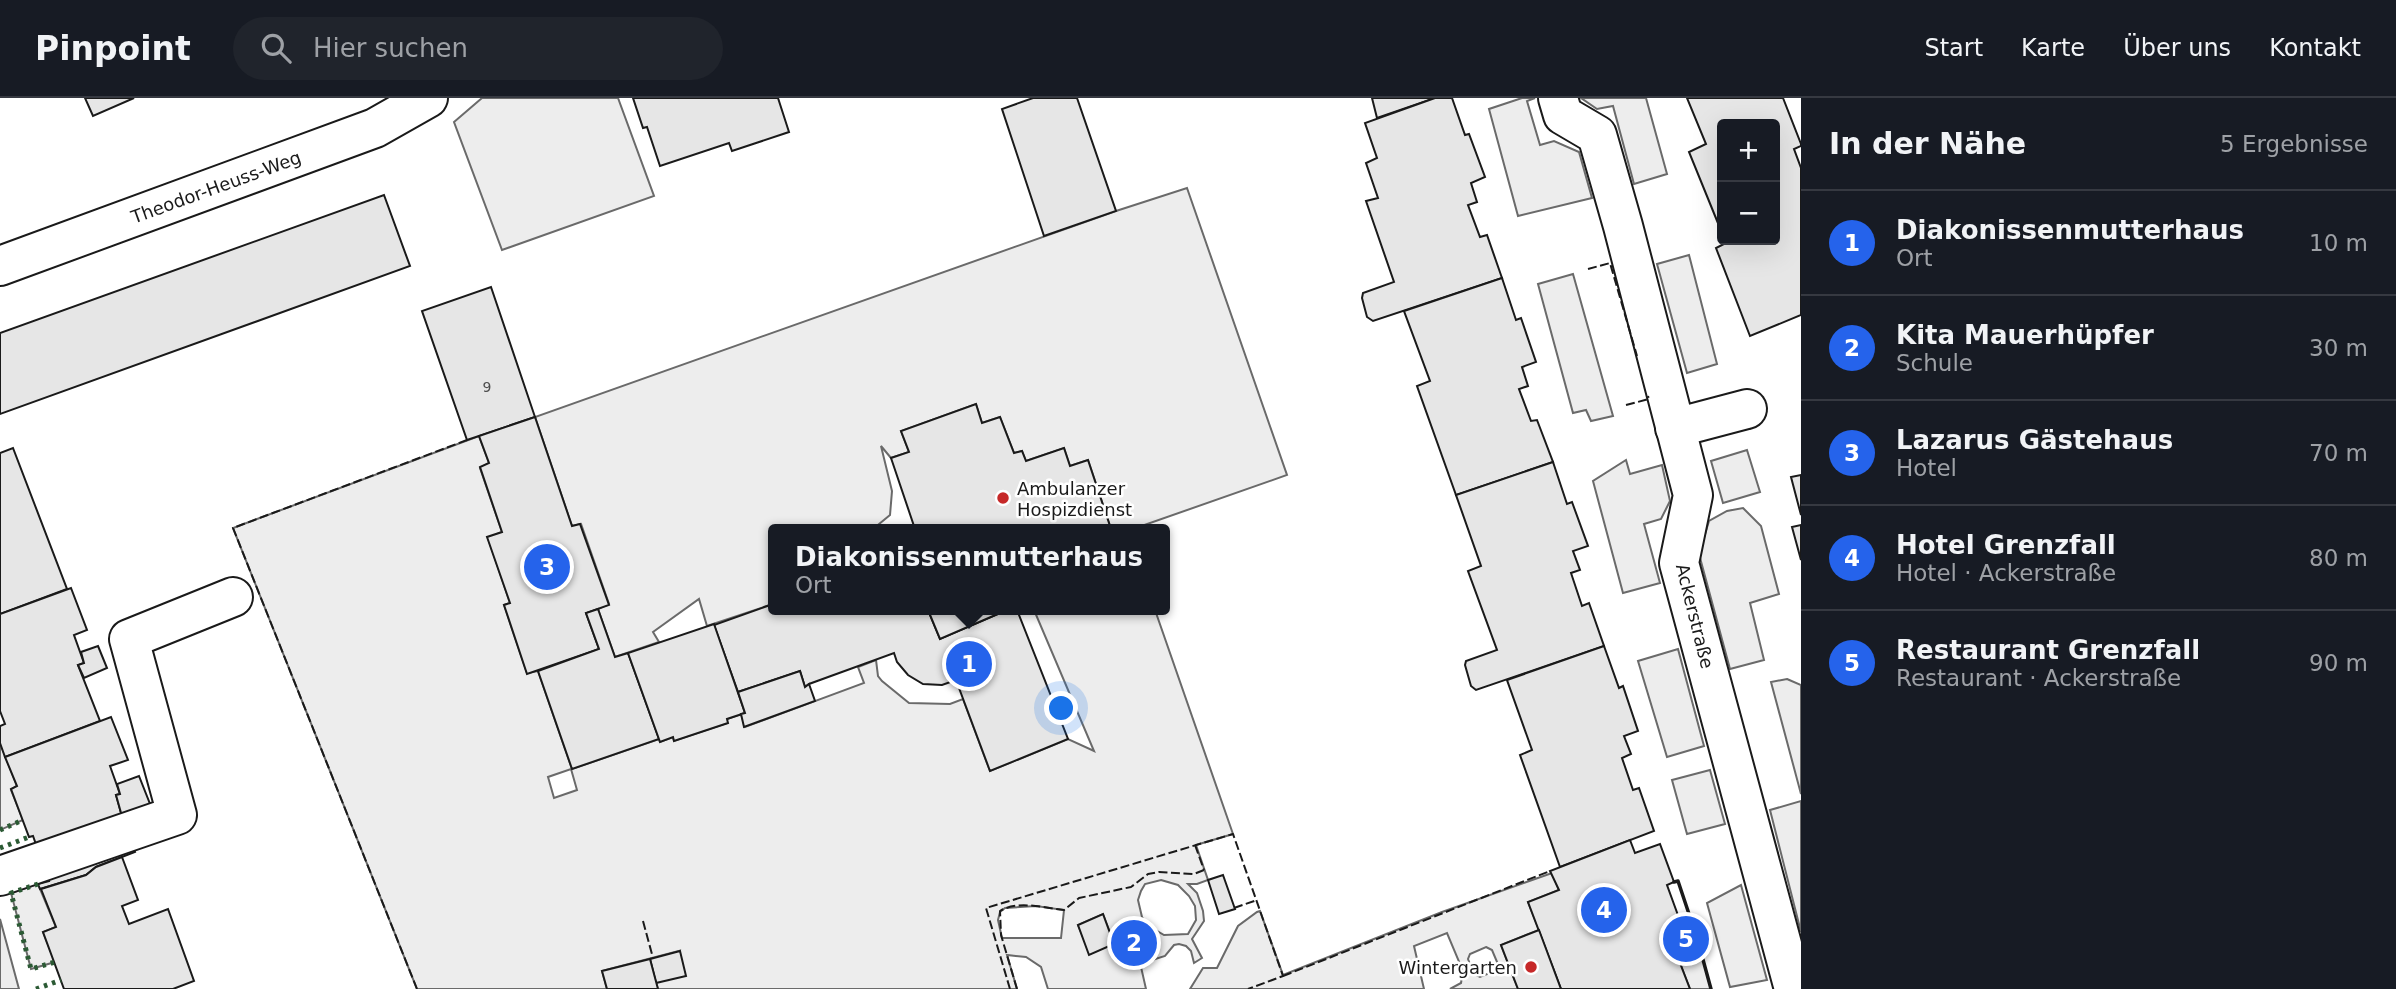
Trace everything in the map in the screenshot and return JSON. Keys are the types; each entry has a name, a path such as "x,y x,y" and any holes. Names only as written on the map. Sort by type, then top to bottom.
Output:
{"street":[{"name":"Theodor-Heuss-Weg","path":"0,266 375,128 428,98"},
{"name":"Ackerstraße","path":"1558,98 1563,115 1597,135 1623,226 1693,495 1679,563 1794,989"},
{"path":"1675,428 1746,409"},
{"path":"0,876 177,814 129,639 233,597"}],"shaded area":[{"path":"482,98 618,98 654,196 502,250 454,122"},
{"path":"1522,98 1535,98 1527,101 1540,145 1554,141 1579,152 1592,198 1518,216 1489,109"},
{"path":"1581,98 1646,98 1667,174 1634,184 1613,106 1597,109"},
{"path":"1187,188 1287,475 1147,524 1109,524 1088,460 1070,466 1064,448 1026,461 1022,451 1014,453 1000,417 982,423 976,404 901,431 909,452 891,458 881,446 892,491 890,515 879,524 768,524 768,606 707,626 699,599 653,632 659,642 615,657 598,609 609,604 581,524 572,526 535,417"},
{"path":"1689,255 1717,364 1687,373 1657,264"},
{"path":"1573,274 1613,416 1591,421 1586,410 1573,413 1538,284"},
{"path":"479,436 489,463 480,468 502,532 488,538 510,603 504,605 527,673 538,671 572,769 659,739 660,742 673,737 674,741 727,723 727,719 741,714 745,727 864,683 858,667 876,660 878,676 909,703 950,704 963,699 990,771 1068,739 1094,751 1036,615 1157,615 1233,834 1196,845 1208,880 1188,884 1197,893 1203,911 1204,921 1192,939 1202,958 1194,963 1191,951 1186,946 1174,945 1165,956 1149,961 1141,967 1146,989 1048,989 1041,967 1026,957 1007,955 1017,989 658,989 656,983 679,951 602,971 607,989 417,989 233,528","holes":["571,769 577,790 554,798 548,777","1161,880 1178,885 1195,906 1196,920 1188,934 1164,935 1147,925 1142,917 1138,900 1141,891 1145,884","1036,906 1064,910 1061,938 1002,938 998,920 1000,912 1005,908","1103,914 1114,943 1090,954 1078,925"]},
{"path":"1747,450 1760,492 1723,503 1711,461"},
{"path":"1626,460 1630,474 1662,465 1670,501 1661,519 1644,524 1660,583 1623,593 1593,481"},
{"path":"1743,508 1761,526 1779,594 1750,603 1764,660 1730,669 1699,554 1709,521 1727,511"},
{"path":"1678,649 1704,746 1667,757 1638,661"},
{"path":"1787,679 1801,685 1801,794 1771,682"},
{"path":"0,743 17,786 11,790 23,820 0,830"},
{"path":"1710,770 1725,824 1687,834 1672,780"},
{"path":"1801,801 1801,932 1770,810"},
{"path":"1552,873 1559,890 1528,902 1539,930 1501,945 1518,989 1450,989 1461,983 1463,971 1447,933 1414,946 1424,989 1190,989 1203,968 1217,968 1238,926 1260,911 1283,975 1442,912","holes":["1486,947 1492,950 1500,969 1480,977 1474,974 1468,959 1470,954"]},
{"path":"38,884 56,927 43,932 55,962 31,969 11,893"},
{"path":"1741,885 1767,980 1730,987 1707,903"},
{"path":"0,919 19,989 0,989"},
{"path":"1702,956 1711,989 1690,989 1680,963"}],"building":[{"path":"85,98 134,98 93,116"},
{"path":"633,98 778,98 789,132 732,151 729,143 660,166 647,127 643,128"},
{"path":"1033,98 1077,98 1116,211 1044,236 1002,109"},
{"path":"1372,98 1435,98 1377,118"},
{"path":"1435,98 1452,98 1465,135 1469,134 1485,177 1471,183 1477,202 1468,205 1480,237 1487,235 1502,278 1373,321 1367,317 1363,293 1394,282 1366,201 1378,198 1366,163 1377,158 1365,123"},
{"path":"1687,98 1783,98 1801,144 1794,149 1801,168 1801,315 1750,336 1716,248 1722,245 1780,245 1780,119 1717,119 1717,221 1689,152 1706,144"},
{"path":"384,195 410,266 0,414 0,333"},
{"path":"1502,278 1516,320 1521,318 1536,362 1522,367 1528,386 1519,389 1531,421 1537,420 1553,462 1456,495 1417,386 1430,381 1404,311"},
{"path":"491,287 535,417 467,440 422,311"},
{"name":"Ambulanzer Hospizdienst","path":"976,404 982,423 1000,417 1014,453 1022,451 1026,461 1064,448 1070,466 1088,460 1109,524 913,524 891,458 909,452 901,431"},
{"path":"535,417 572,526 580,524 609,605 586,613 599,649 527,674 504,605 510,603 487,537 502,532 480,467 489,463 479,436"},
{"path":"13,448 67,589 0,614 0,453"},
{"path":"1553,462 1567,504 1572,502 1588,546 1573,551 1580,570 1571,573 1582,606 1589,603 1604,646 1476,690 1471,686 1466,661 1497,650 1468,571 1481,566 1456,495"},
{"path":"1801,475 1801,515 1791,477"},
{"path":"1801,525 1801,560 1792,527"},
{"path":"71,588 87,630 74,635 84,663 78,665 100,721 5,757 0,743 0,726 5,724 0,711 0,614"},
{"path":"768,606 768,615 930,615 940,639 995,615 1019,615 1068,739 990,771 956,680 942,685 923,684 908,675 897,662 894,653 805,687 800,671 738,692 714,625"},
{"path":"598,609 615,657 628,653 659,739 572,769 538,671 599,649 586,613"},
{"path":"930,615 995,615 940,639"},
{"path":"714,624 745,713 727,719 728,723 674,741 673,737 660,742 628,653"},
{"path":"98,646 107,668 84,678 78,665 84,663 81,652"},
{"path":"1604,646 1619,688 1623,686 1638,731 1624,736 1631,754 1622,758 1633,790 1639,788 1654,831 1560,867 1520,755 1532,750 1507,680"},
{"path":"800,671 805,687 809,684 815,701 744,727 741,714 745,713 738,692"},
{"path":"111,717 128,760 110,766 120,794 116,795 123,820 135,852 96,867 86,875 40,889 38,884 49,881 33,836 29,837 11,789 17,786 5,757"},
{"path":"139,776 152,809 123,820 116,795 120,794 117,784"},
{"path":"1630,840 1635,853 1660,844 1674,882 1667,885 1679,918 1672,920 1686,960 1680,963 1690,989 1561,989 1528,902 1559,890 1550,871"},
{"path":"122,857 138,900 122,906 129,924 168,909 194,981 173,989 64,989 43,932 56,927 41,889 86,875 96,867"},
{"path":"1223,875 1235,909 1219,914 1208,880"},
{"path":"1103,914 1114,944 1089,955 1078,925"},
{"path":"1689,914 1702,956 1686,960 1672,920"},
{"name":"Wintergarten","path":"1539,930 1561,989 1518,989 1501,945"},
{"path":"680,951 686,976 656,983 650,959"},
{"path":"650,959 658,989 607,989 602,971"}],"hedge":[{"path":"0,830 23,820"},
{"path":"0,848 29,837"},
{"path":"38,884 11,893 31,969 55,962"},
{"path":"36,989 61,980"}],"fence":[{"path":"1588,269 1610,263 1637,356"},
{"path":"1626,405 1649,399 1648,396"},
{"path":"417,989 233,528 467,440"},
{"path":"1010,989 986,908 1233,834 1283,976 1248,989"},
{"path":"1195,845 1204,870"},
{"path":"1017,989 1001,935 1000,911 1023,905 1064,910 1079,898 1131,887 1148,874 1194,874 1204,870"},
{"path":"1283,976 1550,871"},
{"path":"1234,908 1257,900"},
{"path":"643,921 653,958"}],"wall":[{"path":"1674,882 1678,881 1689,914"},
{"path":"1702,956 1711,989"}],"place":[{"name":"Ambulanzer Hospizdienst","path":"1003,498"},
{"name":"Lazarus Gästehaus","path":"547,567"},
{"name":"Diakonissenmutterhaus","path":"969,664"},
{"name":"Hotel Grenzfall","path":"1604,910"},
{"name":"Restaurant Grenzfall","path":"1686,939"},
{"name":"Kita Mauerhüpfer","path":"1134,943"},
{"name":"Wintergarten","path":"1531,967"}]}
